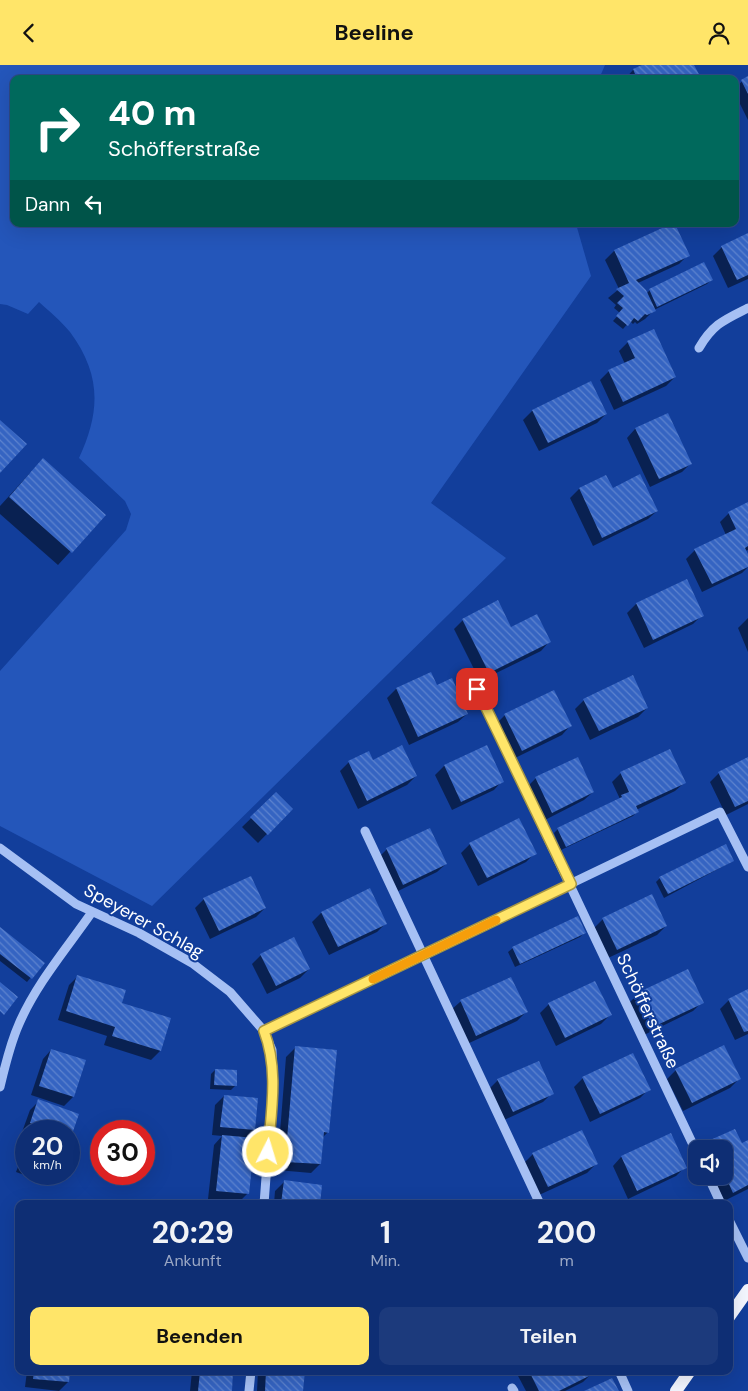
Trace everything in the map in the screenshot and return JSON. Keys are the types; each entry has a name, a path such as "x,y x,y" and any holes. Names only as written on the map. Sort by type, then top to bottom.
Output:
{"main road":[{"path":"733,1311 748,1290"},
{"path":"676,1391 687,1375"}],"street":[{"path":"699,347 708,332 720,322 748,308"},
{"name":"Schöfferstraße","path":"477,689 691,1140"},
{"path":"264,1200 274,1084 272,1050 264,1031 720,812 748,867"},
{"path":"365,831 538,1200"},
{"name":"Speyerer Schlag","path":"0,848 76,904 139,933 192,963 230,992 264,1031"},
{"path":"0,1087 18,1025 40,986 92,912"},
{"path":"712,1185 719,1200"},
{"path":"733,1228 748,1258"},
{"path":"249,1391 251,1375"},
{"path":"621,1375 628,1391"}],"shaded area":[{"path":"0,65 605,65 601,75 10,75 10,227 577,227 591,276 431,503 506,558 152,906 0,826 0,671 126,530 131,514 125,501 79,458 86,441 94,409 92,378 88,363 80,348 70,332 39,302 28,314 0,304"}],"building":[{"path":"642,65 694,65 699,75 635,75 633,69"},
{"path":"748,76 748,94 741,80"},
{"path":"664,227 676,227 690,256 636,280 646,290 656,311 645,314 638,321 634,318 628,326 616,316 623,308 617,303 624,296 616,289 629,283 614,250"},
{"path":"748,233 748,275 737,280 721,246"},
{"path":"704,262 713,280 657,307 649,289"},
{"path":"654,329 676,377 623,402 608,370 635,358 627,341"},
{"path":"591,381 607,414 548,443 532,410"},
{"path":"668,413 692,464 659,479 635,428"},
{"path":"0,420 27,444 0,473"},
{"path":"43,458 106,515 72,553 9,497"},
{"path":"640,474 658,511 602,538 579,488 606,475 613,488"},
{"path":"748,502 748,546 745,548 748,554 748,567 712,584 694,549 736,529 728,512"},
{"path":"687,579 704,616 653,640 636,603"},
{"path":"498,600 511,627 537,614 551,642 489,673 462,619"},
{"path":"431,672 437,685 452,678 468,714 418,737 396,688"},
{"path":"633,675 648,708 599,731 583,699"},
{"path":"554,690 572,726 522,751 504,714"},
{"path":"402,745 417,776 367,801 348,761 369,751 373,760"},
{"path":"487,745 504,782 461,802 444,765"},
{"path":"670,749 686,783 636,806 639,812 566,847 557,828 622,797 621,795 629,792 620,772"},
{"path":"578,757 594,792 552,813 535,777"},
{"path":"748,757 748,801 735,807 718,772"},
{"path":"276,792 293,809 268,835 250,817"},
{"path":"519,818 537,854 487,878 469,843"},
{"path":"430,828 447,864 403,885 386,848"},
{"path":"726,844 734,861 668,894 659,877"},
{"path":"251,876 266,908 219,931 203,898"},
{"path":"370,888 387,924 338,947 321,912"},
{"path":"652,894 667,926 617,950 602,918"},
{"path":"578,916 586,933 520,964 512,947"},
{"path":"0,927 45,963 32,979 0,954"},
{"path":"294,937 310,969 276,986 260,954"},
{"path":"688,969 704,1003 653,1027 637,993"},
{"path":"77,975 126,990 122,1003 171,1018 161,1051 112,1036 115,1027 66,1011"},
{"path":"511,977 528,1012 476,1036 460,1000"},
{"path":"595,981 612,1015 565,1038 548,1003"},
{"path":"0,982 18,997 4,1015 0,1011"},
{"path":"748,989 748,1031 744,1032 728,999"},
{"path":"724,1045 741,1079 692,1103 675,1069"},
{"path":"295,1046 337,1050 329,1133 324,1132 321,1164 285,1162"},
{"path":"51,1049 86,1060 74,1097 39,1086"},
{"path":"633,1053 651,1090 600,1114 582,1077"},
{"path":"539,1061 554,1094 513,1112 497,1079"},
{"path":"215,1069 237,1070 237,1086 214,1085"},
{"path":"224,1095 258,1098 255,1130 220,1127"},
{"path":"38,1099 79,1114 77,1120 31,1120"},
{"path":"735,1129 742,1143 748,1140 748,1185 733,1193 729,1185 733,1185 733,1140 710,1140"},
{"path":"582,1130 598,1164 548,1187 532,1153"},
{"path":"671,1133 687,1168 637,1191 621,1156"},
{"path":"222,1135 255,1138 249,1194 216,1191"},
{"path":"284,1180 322,1185 320,1200 282,1200"},
{"path":"34,1375 70,1375 69,1382 33,1379"},
{"path":"200,1375 233,1375 232,1391 198,1391"},
{"path":"266,1375 305,1375 303,1391 265,1391"},
{"path":"531,1375 591,1375 559,1391 539,1391"},
{"path":"612,1378 619,1391 584,1391 608,1380"}],"slow traffic":[{"path":"373,979 496,920"}],"route":[{"path":"268,1152 274,1084 272,1050 264,1031 571,884 477,689"}]}
